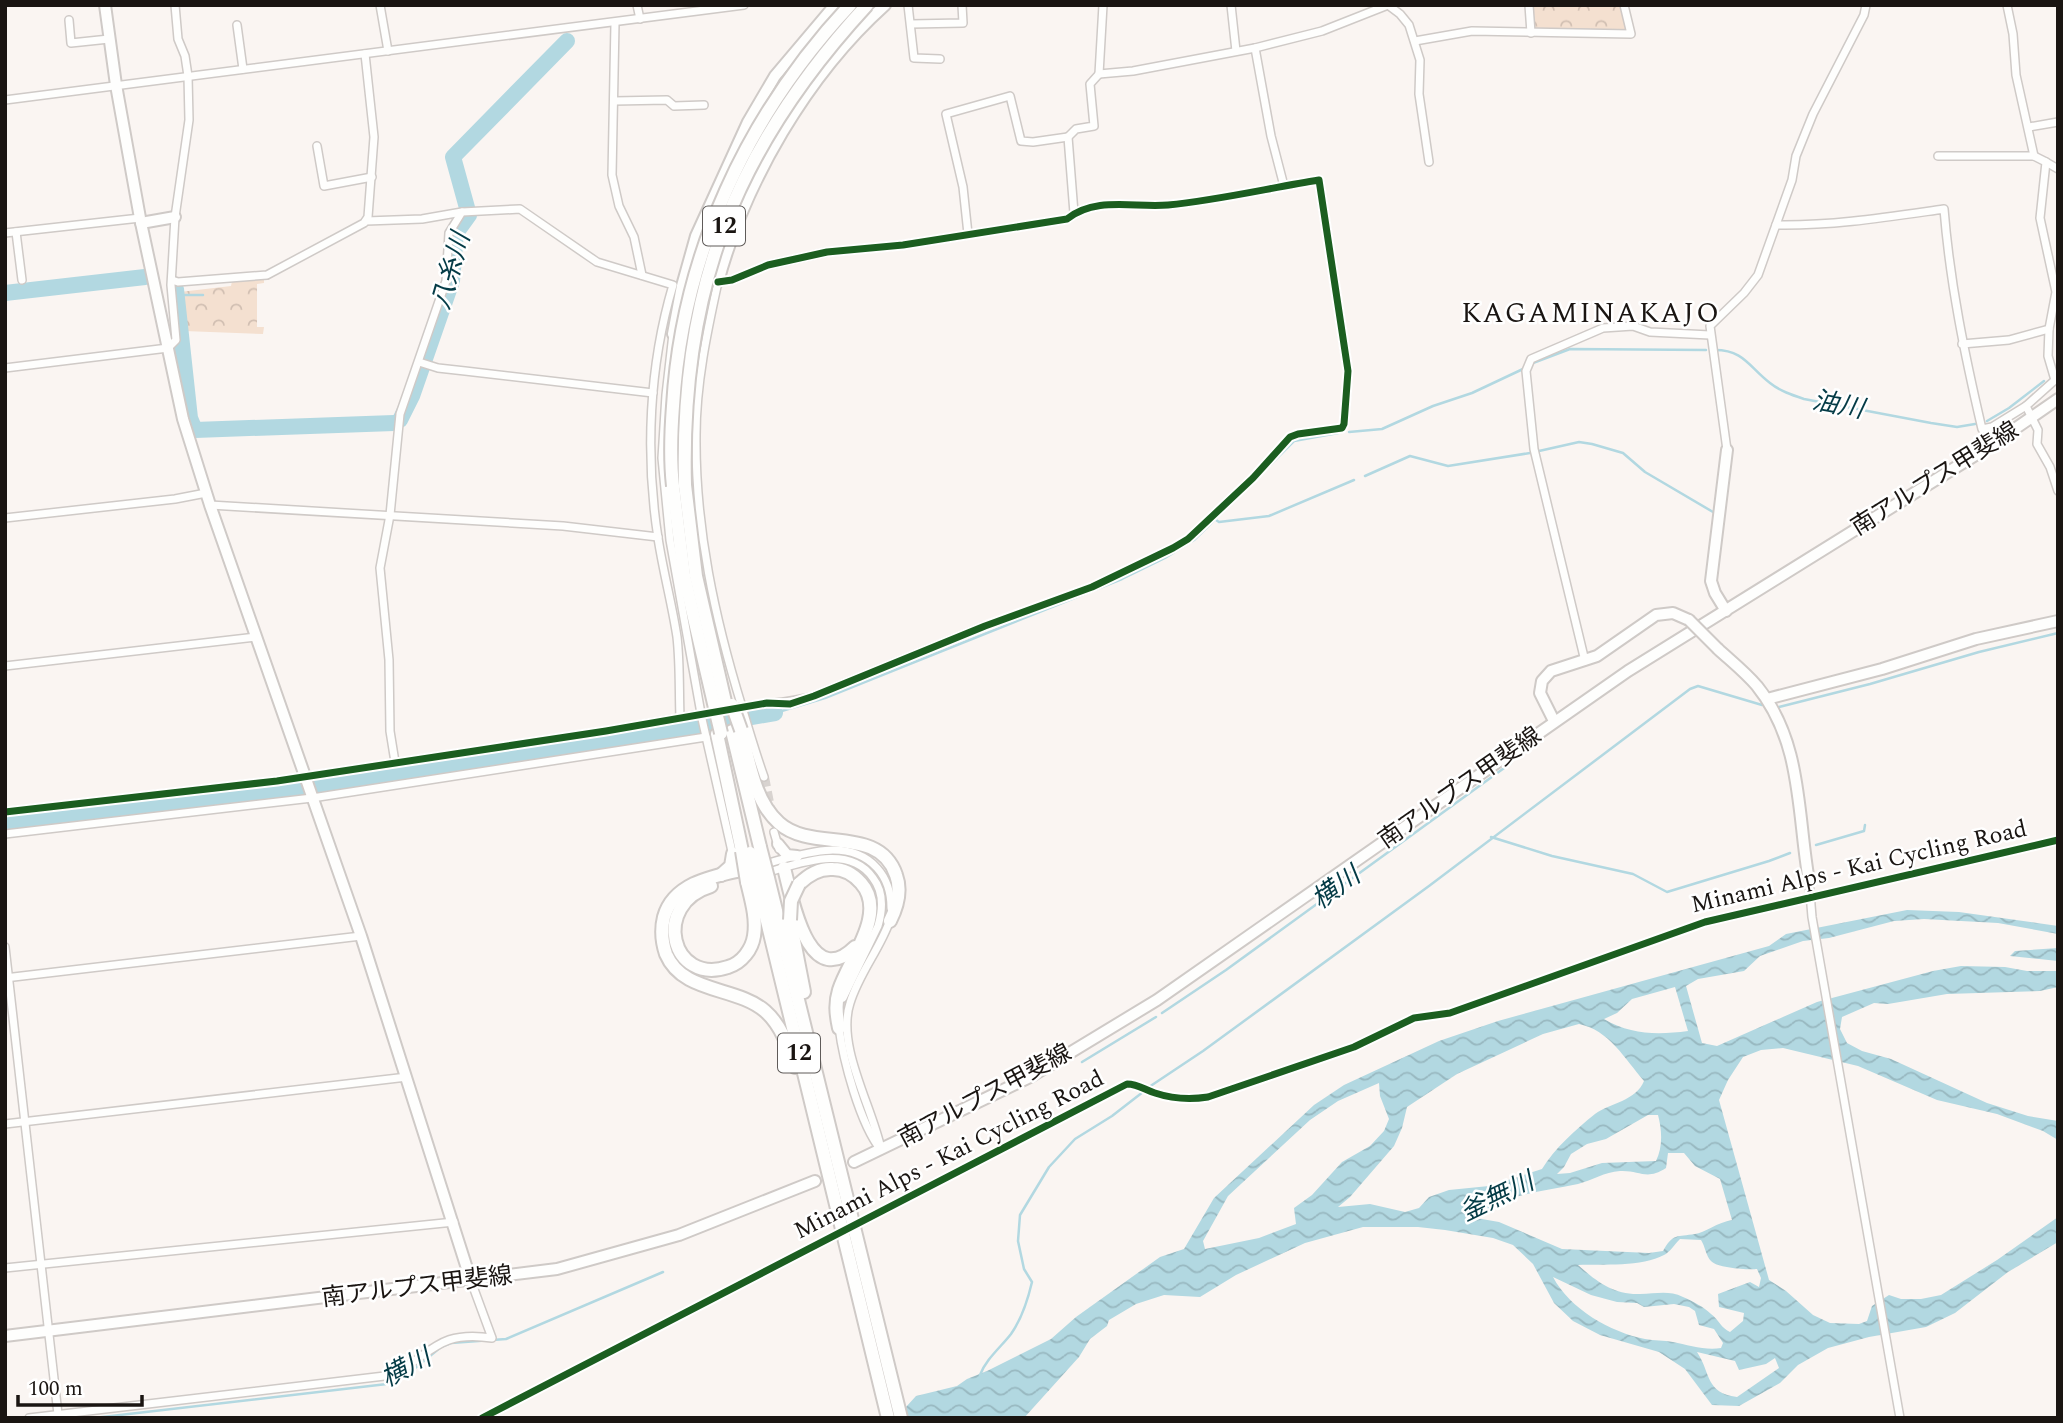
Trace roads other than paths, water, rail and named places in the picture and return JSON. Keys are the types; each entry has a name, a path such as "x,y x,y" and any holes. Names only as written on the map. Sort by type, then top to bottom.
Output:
{"highway":[{"name":"12","path":"708,659 679,486 672,421 679,341 688,298 714,215 752,135 775,99 850,5"},
{"name":"12","path":"679,486 692,342 701,300 725,221 762,143 786,105 836,39 867,5"},
{"path":"708,659 722,710 751,878 755,925 748,952 734,965 707,970 691,963 678,949 674,932 674,922 682,904 705,887 751,878"},
{"path":"708,659 722,710"},
{"name":"12","path":"722,710 751,878 901,1418"},
{"path":"724,732 770,814 786,829 806,837 868,846 884,855 898,879 899,889 890,922"},
{"path":"746,850 720,875 692,885 674,898 664,918 664,949 681,974 704,986 739,996 758,1006 767,1012 780,1029 846,1222"},
{"path":"783,864 804,933 817,956 826,960 841,958 860,942"},
{"path":"839,1028 836,1006 838,993 871,911 868,894 859,880 843,870 826,869 810,874 799,884 791,901 790,920 846,1222"},
{"path":"720,875 751,878"},
{"name":"12","path":"846,1222 888,1418"}],"street":[{"path":"29,1418 393,1376 439,1343 452,1338 492,1338 471,1281 361,936 210,505 183,419 141,220 116,85 105,5"},
{"path":"5,368 168,348 176,340 172,282 175,217 189,120 188,76 178,39 175,5"},
{"path":"380,5 388,51"},
{"path":"637,5 640,19"},
{"path":"5,100 744,5"},
{"path":"722,710 714,611 697,483 695,433 706,332 725,257 739,219 758,180 810,90 839,52 885,5"},
{"path":"908,5 914,58 940,59"},
{"path":"911,24 962,23 962,5"},
{"path":"968,234 963,187 946,114 1010,96 1021,141 1068,137 1076,130 1094,126 1090,84 1099,74 1103,5"},
{"path":"1231,5 1236,51"},
{"path":"1099,74 1133,71 1255,48 1322,31 1388,5 1409,25 1420,60 1419,94 1429,162"},
{"path":"1529,5 1531,33"},
{"path":"1415,41 1472,31 1631,34 1624,5"},
{"path":"1727,611 1715,593 1711,581 1727,450 1710,326 1744,293 1758,275 1792,180 1796,156 1813,114 1864,15 1866,5"},
{"path":"2007,5 2013,34 2016,75 2034,156"},
{"path":"722,710 670,540 662,458 673,334 682,286 696,236 748,122 775,76 832,6"},
{"path":"69,20 71,43 110,39"},
{"path":"615,23 612,175 619,206 634,237 642,275"},
{"path":"237,25 243,69"},
{"path":"1255,48 1271,136 1284,186"},
{"path":"365,54 374,137 369,217 366,221"},
{"path":"614,101 667,100 674,106 704,105"},
{"path":"761,100 792,118"},
{"path":"2029,127 2058,122"},
{"path":"1068,137 1074,213"},
{"path":"317,146 324,186 372,177"},
{"path":"1938,156 2034,156 2058,169"},
{"path":"1776,225 1861,221 1944,209 1948,263 1962,344 1982,429 1992,427 2026,406 2055,380 2048,356 2049,329 2056,292 2040,218 2046,162"},
{"path":"5,812 309,787 395,762 606,731 767,702 790,704 1120,575 1188,539 1253,478 1290,437 1342,428 1346,414 1348,371 1319,180 1165,206 1111,204 1079,210 1068,219 903,245 804,256 768,265 732,280 718,282"},
{"path":"155,288 172,282 267,275 366,221 422,219 462,212 520,209 597,262 673,285 664,313 656,357 651,439 652,484 658,537 677,638 680,717"},
{"path":"395,762 390,731 389,660 380,575 390,515 400,414 422,363 446,281 449,233 462,212"},
{"path":"5,233 175,217"},
{"path":"16,232 22,281"},
{"path":"1585,661 1534,449 1526,371 1531,359 1603,328 1633,326 1650,332 1710,335"},
{"path":"1962,344 2009,340 2049,329"},
{"path":"422,363 465,371 653,393"},
{"name":"南アルプス甲斐線","path":"855,1163 1030,1077 1153,1002 1282,915 1628,671 1727,611 2058,399"},
{"path":"2026,406 2038,430 2037,444 2050,467 2058,491"},
{"path":"5,518 175,499 206,492"},
{"path":"210,505 563,526 658,537"},
{"path":"1554,721 1541,700 1542,681 1557,668 1585,661 1606,651 1656,615 1673,613 1689,620 1746,673 1766,699 1786,739 1795,770 1810,903 1900,1418"},
{"path":"1766,699 1976,639 2058,621"},
{"path":"5,666 256,637"},
{"path":"5,834 309,787 724,732 764,778"},
{"path":"774,832 783,864"},
{"path":"778,844 787,855 842,850 867,859 880,872 888,887 890,922 852,995 846,1018 851,1052 881,1150"},
{"path":"751,878 797,856"},
{"path":"783,864 844,859 867,870 878,886 882,905 878,926 844,993 839,1009 839,1028 866,1129 881,1150"},
{"path":"7,977 361,936"},
{"path":"5,947 58,1414"},
{"path":"5,1124 407,1077"},
{"name":"南アルプス甲斐線","path":"5,1336 557,1269 679,1235 815,1181"},
{"path":"5,1268 454,1222"}],"water":[{"name":"釜無川","path":"1907,910 1959,912 2058,926 2058,934 1998,923 1924,919 1894,921 1829,938 1803,941 1760,956 1744,971 1698,979 1686,986 1702,1043 1717,1046 1817,1002 1933,971 1961,966 2058,971 2058,987 2040,991 1947,994 1888,1004 1874,1003 1842,1017 1840,1029 1847,1043 1862,1051 1891,1059 1987,1103 2028,1116 2058,1121 2058,1140 2043,1131 1997,1114 1937,1100 1858,1066 1783,1048 1761,1050 1743,1057 1719,1100 1769,1280 1813,1315 1830,1323 1859,1324 1867,1321 1872,1306 1889,1295 1901,1299 1921,1299 1941,1295 2058,1217 2058,1242 2008,1272 1955,1313 1926,1327 1869,1337 1828,1348 1798,1365 1780,1383 1739,1406 1712,1405 1685,1369 1659,1352 1600,1335 1573,1321 1554,1303 1533,1264 1513,1245 1493,1238 1445,1230 1363,1227 1305,1243 1236,1275 1200,1297 1164,1295 1136,1304 1109,1320 1107,1326 1090,1339 1079,1357 1024,1418 896,1418 916,1396 957,1386 1051,1339 1076,1317 1160,1257 1184,1249 1214,1198 1314,1105 1344,1085 1439,1041 1498,1021 1769,946 1786,934","holes":["1675,987 1688,1031 1645,1033 1604,1019 1617,1013 1632,999","1579,1024 1590,1027 1608,1039 1644,1081 1635,1093 1601,1110 1580,1126 1542,1169 1489,1186 1449,1190 1429,1197 1419,1208 1405,1212 1370,1204 1338,1207 1394,1146 1407,1107 1457,1074 1543,1034","1379,1083 1380,1096 1389,1119 1384,1131 1370,1146 1342,1162 1312,1195 1294,1208 1296,1224 1259,1238 1205,1249 1203,1241 1228,1196 1310,1120 1338,1101","1648,1115 1658,1115 1661,1138 1656,1161 1602,1163 1570,1173 1557,1174 1571,1154 1587,1144 1606,1139","1668,1153 1684,1153 1695,1166 1720,1179 1732,1220 1699,1233 1676,1237 1663,1251 1649,1253 1562,1249 1499,1222 1476,1218 1512,1198 1578,1184 1609,1173 1659,1172 1666,1168","1680,1239 1701,1240 1714,1263 1733,1268 1757,1269 1761,1278 1759,1287 1750,1282 1718,1294 1719,1307 1744,1313 1743,1321 1730,1332 1705,1309 1683,1297 1667,1293 1631,1294 1614,1290 1578,1265 1622,1264 1655,1259 1666,1254","1553,1277 1591,1295 1617,1302 1637,1303 1644,1307 1674,1304 1689,1307 1695,1311 1699,1325 1714,1329 1723,1343 1721,1348 1709,1349 1632,1336 1605,1325 1570,1299","1697,1352 1735,1361 1739,1370 1766,1364 1775,1358 1779,1368 1737,1397 1727,1395 1714,1387"]},
{"path":"2058,948 2058,961 2010,956 2015,951"}],"waterway":[{"name":"八糸川","path":"400,420 412,396 452,281 456,233 469,215 453,157 567,41"},
{"name":"八糸川","path":"5,293 145,277"},
{"name":"八糸川","path":"176,289 190,418 195,430 394,423"},
{"path":"177,295 203,295"},
{"name":"油川","path":"1533,363 1570,349 1706,350"},
{"name":"油川","path":"1715,350 1740,356 1774,386 1804,399 1957,427 1975,424"},
{"name":"油川","path":"1349,432 1382,429 1433,406 1472,393 1523,369"},
{"name":"油川","path":"1987,421 2044,381"},
{"name":"油川","path":"1261,474 1294,441 1338,433"},
{"path":"1539,451 1579,442 1623,453 1645,472 1713,512"},
{"path":"1365,476 1410,456 1448,466 1530,453"},
{"path":"1216,520 1219,522 1269,516 1354,480"},
{"name":"油川","path":"775,713 825,698 1122,579 1194,540 1249,486"},
{"path":"1779,707 2058,633"},
{"path":"980,1375 990,1358 1015,1328 1032,1282 1024,1269 1018,1241 1020,1215 1049,1167 1075,1139 1203,1051 1429,886 1690,689 1698,686 1762,705"},
{"name":"油川","path":"5,823 198,802 391,776 775,713"},
{"name":"横川","path":"1162,1013 1226,970 1511,763"},
{"path":"1816,845 1864,831 1865,825"},
{"path":"1491,837 1552,856 1633,874 1667,892 1790,853"},
{"name":"横川","path":"1082,1062 1156,1017"},
{"name":"横川","path":"94,1418 387,1384 414,1369 441,1347 451,1343 506,1339 663,1272"}],"tunnel":[{"path":"764,777 771,813"}],"district":[{"name":"KAGAMINAKAJO","path":"1591,313"}]}
